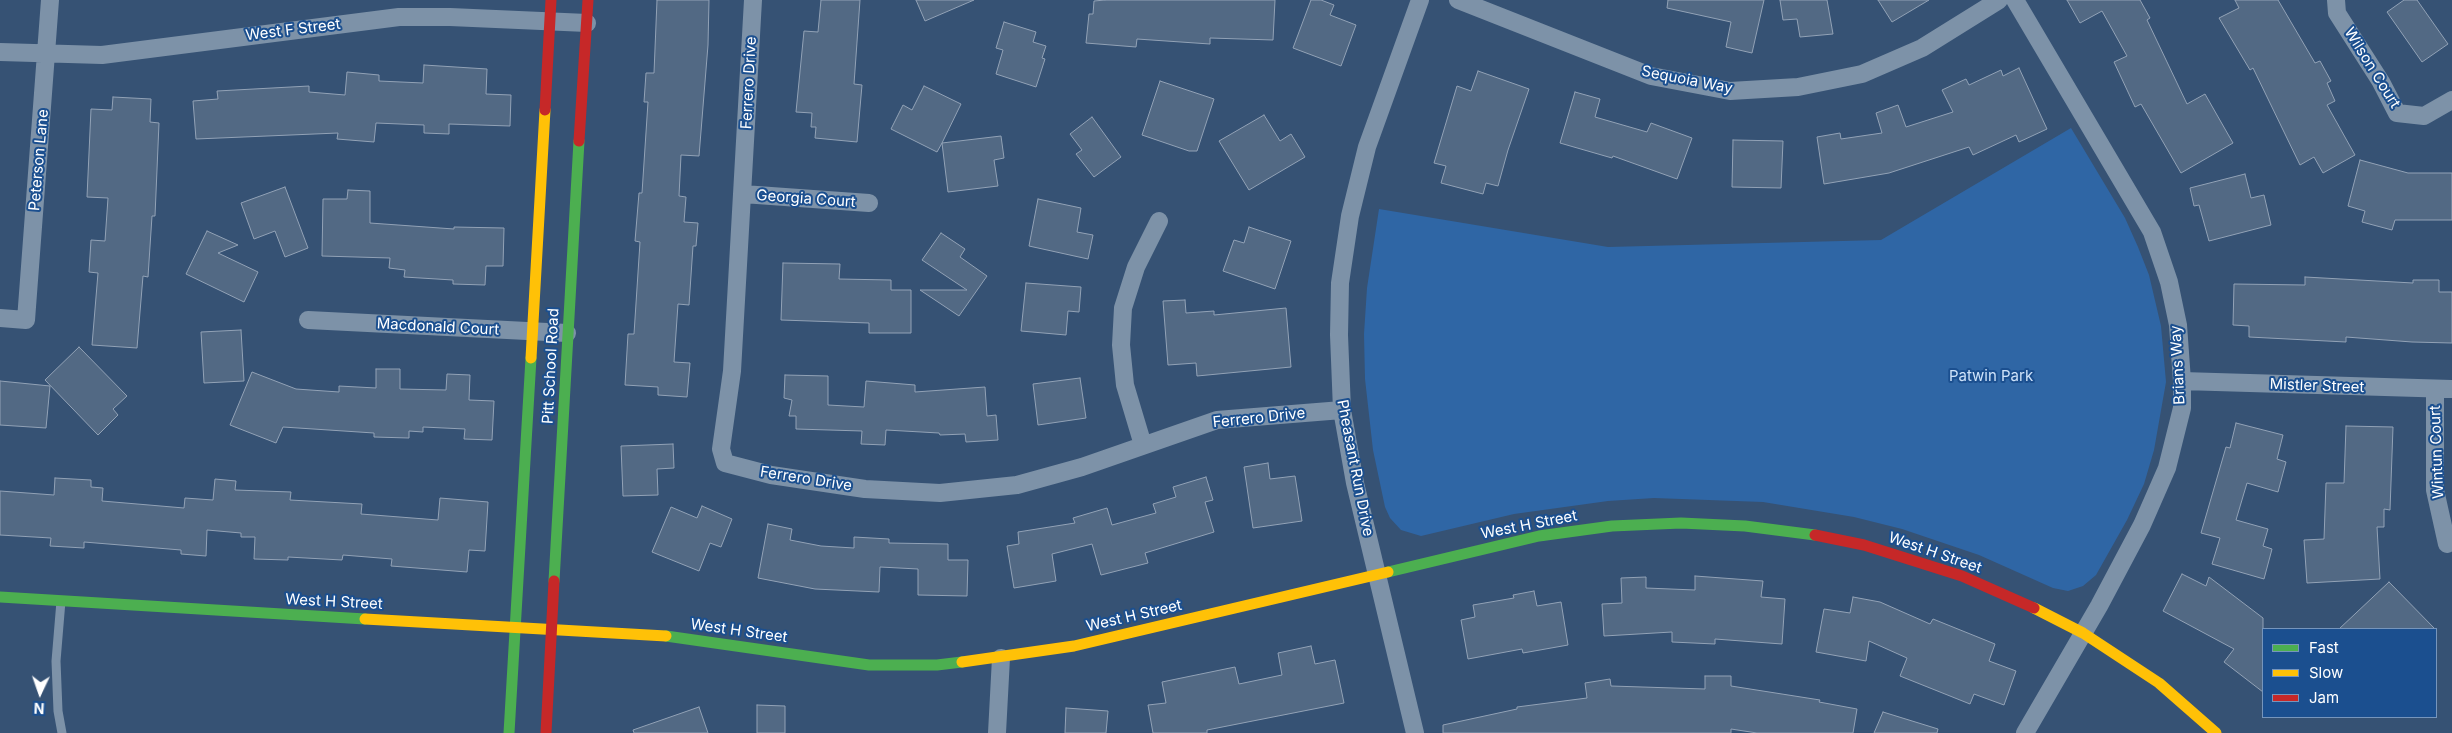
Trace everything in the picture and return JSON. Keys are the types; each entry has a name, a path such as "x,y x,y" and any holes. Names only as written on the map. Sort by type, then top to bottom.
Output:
{"street":[{"name":"Peterson Lane","path":"0,318 26,320 50,0"},
{"name":"Pitt School Road","path":"509,733 551,0"},
{"name":"Pitt School Road","path":"546,733 567,332 588,0"},
{"name":"Ferrero Drive","path":"753,0 732,371 721,449 725,463 771,475 865,489 940,493 1018,485 1082,467 1217,420 1342,410"},
{"name":"Pheasant Run Drive","path":"1415,733 1376,575 1342,410 1339,366 1340,283 1350,216 1367,148 1420,0"},
{"name":"Sequoia Way","path":"1458,0 1651,76 1730,91 1798,87 1862,74 1922,48 1999,0"},
{"name":"Brians Way","path":"2016,0 2152,232 2169,282 2178,325 2182,381 2182,408 2167,468 2142,525 2083,633 2025,733"},
{"name":"Wilson Court","path":"2336,0 2337,12 2381,82 2397,113 2424,116 2452,100"},
{"name":"West F Street","path":"0,52 47,55 102,55 399,18 450,17 587,23"},
{"name":"Georgia Court","path":"743,194 869,203"},
{"path":"1143,445 1126,385 1121,344 1123,308 1136,267 1159,221"},
{"name":"Macdonald Court","path":"308,320 531,332 567,332"},
{"name":"Mistler Street","path":"2182,381 2444,389"},
{"name":"Wintun Court","path":"2444,389 2435,490 2447,544"},
{"name":"West H Street","path":"0,597 648,633 869,665 936,664 1001,658 1074,646 1539,536 1612,526 1681,523 1745,526 1806,533 1864,545 1962,576 2024,603 2083,633 2159,683 2216,733"},
{"path":"997,733 1001,658"}],"lane":[{"path":"61,601 56,661 58,711 62,733"}],"green space":[{"name":"Patwin Park","path":"2071,128 2125,218 2149,275 2161,326 2166,382 2154,450 2144,484 2127,520 2096,575 2083,586 2068,591 2053,588 1979,555 1902,529 1854,517 1763,502 1654,498 1608,501 1514,514 1421,536 1401,530 1390,518 1385,507 1373,450 1365,379 1364,334 1367,288 1379,209 1608,247 1881,240"}],"building":[{"path":"657,0 709,0 708,45 699,156 681,155 679,196 686,197 684,222 698,223 696,246 693,246 689,305 678,304 674,362 690,363 687,397 658,395 658,387 625,385 628,334 634,334 640,242 635,241 639,193 642,193 648,102 644,102 646,73 654,73"},
{"path":"821,0 860,0 854,84 862,85 857,142 815,138 816,127 811,127 812,113 796,112 804,31 818,32"},
{"path":"916,0 974,0 925,21"},
{"path":"1275,0 1273,40 1210,38 1210,44 1137,39 1136,47 1086,43 1089,14 1093,14 1094,1"},
{"path":"1311,0 1321,0 1334,5 1330,15 1356,25 1341,66 1293,48"},
{"path":"1668,0 1764,0 1752,53 1726,47 1731,22 1667,8"},
{"path":"1780,0 1827,0 1833,34 1800,37 1797,19 1783,20"},
{"path":"1878,0 1929,0 1892,22"},
{"path":"2067,0 2140,0 2150,18 2147,20 2187,104 2205,94 2233,143 2181,173 2141,104 2135,107 2114,62 2127,56 2102,11 2080,23"},
{"path":"2235,0 2278,0 2315,63 2320,61 2331,81 2327,83 2335,101 2327,105 2355,155 2323,173 2314,157 2300,165 2253,68 2250,70 2219,18 2239,8"},
{"path":"2404,0 2417,0 2448,44 2422,62 2387,12"},
{"path":"1004,22 1036,32 1033,42 1046,46 1042,58 1045,59 1036,87 996,74 1003,50 996,48"},
{"path":"424,65 487,69 486,94 511,95 510,126 449,124 449,134 424,133 424,125 376,123 374,142 337,139 338,133 196,139 193,101 218,99 217,91 309,86 309,92 345,95 347,72 379,75 379,81 423,83"},
{"path":"2019,68 2047,129 2019,142 2016,135 1973,155 1969,147 1889,173 1824,184 1817,137 1840,133 1841,139 1882,133 1876,113 1898,105 1906,127 1953,112 1942,90 1966,79 1969,85 2001,70 2003,76"},
{"path":"1478,71 1529,89 1498,186 1486,183 1483,194 1441,183 1446,166 1434,163 1457,86 1471,91"},
{"path":"1160,81 1214,99 1197,151 1189,151 1142,135"},
{"path":"924,86 961,104 937,152 891,129 903,105 912,110"},
{"path":"1575,92 1600,99 1595,117 1647,132 1651,123 1692,138 1677,179 1613,156 1612,158 1560,143"},
{"path":"113,97 151,99 150,122 159,123 155,216 152,216 148,277 143,276 137,348 92,345 98,273 89,272 91,240 105,241 108,198 87,197 91,109 112,110"},
{"path":"1264,115 1280,141 1291,134 1305,157 1249,190 1219,141"},
{"path":"1092,117 1121,157 1094,177 1076,154 1082,150 1070,134"},
{"path":"1001,136 1004,158 994,160 998,186 948,192 942,143"},
{"path":"1733,140 1783,141 1781,188 1732,187"},
{"path":"2360,160 2408,173 2452,173 2452,220 2395,220 2392,230 2362,222 2365,211 2348,206"},
{"path":"2245,174 2251,198 2264,195 2271,225 2209,241 2199,205 2194,206 2190,188"},
{"path":"285,187 308,248 285,257 275,231 254,239 241,203"},
{"path":"348,190 370,191 370,223 454,229 454,227 504,228 503,266 486,266 485,285 453,284 453,280 404,277 405,270 389,268 390,258 322,256 323,199 347,199"},
{"path":"1038,199 1081,208 1077,232 1093,235 1088,259 1029,246"},
{"path":"1249,227 1291,241 1275,289 1223,271 1234,240 1244,243"},
{"path":"207,231 238,245 218,253 258,272 244,302 186,274"},
{"path":"941,233 965,249 960,257 987,276 959,316 920,290 967,290 922,260"},
{"path":"783,263 840,264 839,279 891,280 891,290 911,290 911,333 869,333 869,323 781,320"},
{"path":"2305,277 2413,283 2413,280 2439,280 2439,292 2452,292 2452,343 2346,337 2346,342 2249,337 2249,326 2233,325 2234,284 2305,285"},
{"path":"1026,283 1081,287 1079,312 1068,311 1066,335 1021,331"},
{"path":"1185,300 1186,313 1214,311 1214,315 1286,308 1291,367 1197,376 1196,363 1168,365 1163,301"},
{"path":"241,330 244,381 204,383 201,332"},
{"path":"79,347 127,396 113,409 118,415 98,435 45,380"},
{"path":"376,369 400,369 400,389 446,390 447,374 470,375 469,400 494,401 492,440 464,439 465,429 423,427 423,432 409,431 409,438 374,437 374,433 283,427 276,443 230,425 252,372 296,389 339,392 339,386 376,388"},
{"path":"785,375 828,376 828,405 864,407 866,381 915,385 915,392 985,387 987,416 996,415 998,440 966,442 965,434 940,435 939,433 886,430 885,445 861,444 862,431 796,429 796,416 789,416 792,400 784,398"},
{"path":"1080,378 1086,418 1038,425 1033,384"},
{"path":"0,381 50,386 46,428 0,425"},
{"path":"2236,423 2283,435 2277,459 2286,462 2278,492 2247,483 2236,520 2268,529 2263,546 2272,549 2264,579 2212,564 2220,538 2201,533 2226,447 2230,448"},
{"path":"2346,426 2393,427 2390,510 2384,509 2384,527 2377,527 2380,579 2307,583 2304,540 2324,539 2326,483 2344,483"},
{"path":"673,444 674,468 657,469 658,495 623,496 621,446"},
{"path":"1268,463 1270,479 1295,476 1302,521 1253,528 1244,467"},
{"path":"1206,477 1213,500 1205,502 1214,532 1145,553 1148,563 1101,575 1092,544 1052,554 1056,581 1014,588 1007,546 1019,544 1018,532 1075,523 1073,518 1107,508 1112,525 1156,513 1153,504 1176,497 1173,487"},
{"path":"55,478 91,480 91,487 103,488 102,501 184,508 185,498 213,500 215,479 236,481 235,490 291,492 290,500 362,504 361,514 438,520 440,498 488,502 485,551 469,550 467,572 391,566 392,559 343,555 342,560 288,557 288,560 254,559 255,537 241,537 241,533 207,530 206,556 181,554 181,550 84,542 84,548 50,546 51,538 0,535 0,491 54,495"},
{"path":"702,506 732,519 721,547 710,543 699,571 652,552 671,507 697,518"},
{"path":"768,524 792,529 790,540 821,546 854,548 854,537 889,539 889,543 948,544 948,560 968,560 967,596 918,595 918,569 880,567 879,592 815,589 758,578"},
{"path":"2182,574 2206,586 2209,577 2263,618 2262,691 2224,662 2234,649 2163,611"},
{"path":"1695,576 1763,581 1761,597 1785,599 1782,644 1715,639 1715,644 1672,642 1672,632 1604,636 1602,604 1622,603 1621,578 1646,577 1646,588 1695,590"},
{"path":"2389,582 2434,628 2340,628"},
{"path":"1534,591 1537,606 1561,602 1568,645 1523,653 1522,649 1468,659 1461,620 1475,617 1473,605 1514,598 1513,595"},
{"path":"1853,597 1880,602 1930,624 1933,619 1995,644 1989,661 2016,671 2004,705 1974,694 1970,704 1900,676 1907,658 1869,641 1866,661 1816,652 1824,609 1850,613"},
{"path":"1311,646 1315,664 1335,660 1344,703 1207,730 1207,733 1153,733 1148,705 1166,703 1162,682 1235,667 1239,684 1282,675 1278,653"},
{"path":"1705,676 1731,676 1731,686 1820,700 1819,702 1857,709 1853,733 1757,733 1731,729 1731,733 1443,733 1443,725 1517,709 1517,707 1587,698 1585,683 1610,679 1611,686 1705,689"},
{"path":"757,705 785,706 785,733 757,733"},
{"path":"699,707 708,733 634,733 633,730"},
{"path":"1066,708 1108,711 1106,733 1065,733"},
{"path":"1883,712 1938,729 1937,733 1874,733"}],"traffic: fast":[{"path":"554,581 579,141"},
{"path":"509,733 531,358"},
{"path":"1388,572 1539,536 1612,526 1681,523 1745,526 1815,535"},
{"path":"0,597 365,619"},
{"path":"666,636 869,665 937,665 962,662"}],"traffic: slow":[{"path":"531,358 545,110"},
{"path":"962,662 1074,646 1388,572"},
{"path":"2034,608 2083,633 2159,683 2216,733"},
{"path":"365,619 666,636"}],"traffic: jam":[{"path":"545,110 551,0"},
{"path":"579,141 588,0"},
{"path":"1815,535 1864,545 1962,576 2034,608"},
{"path":"546,733 554,581"}]}
